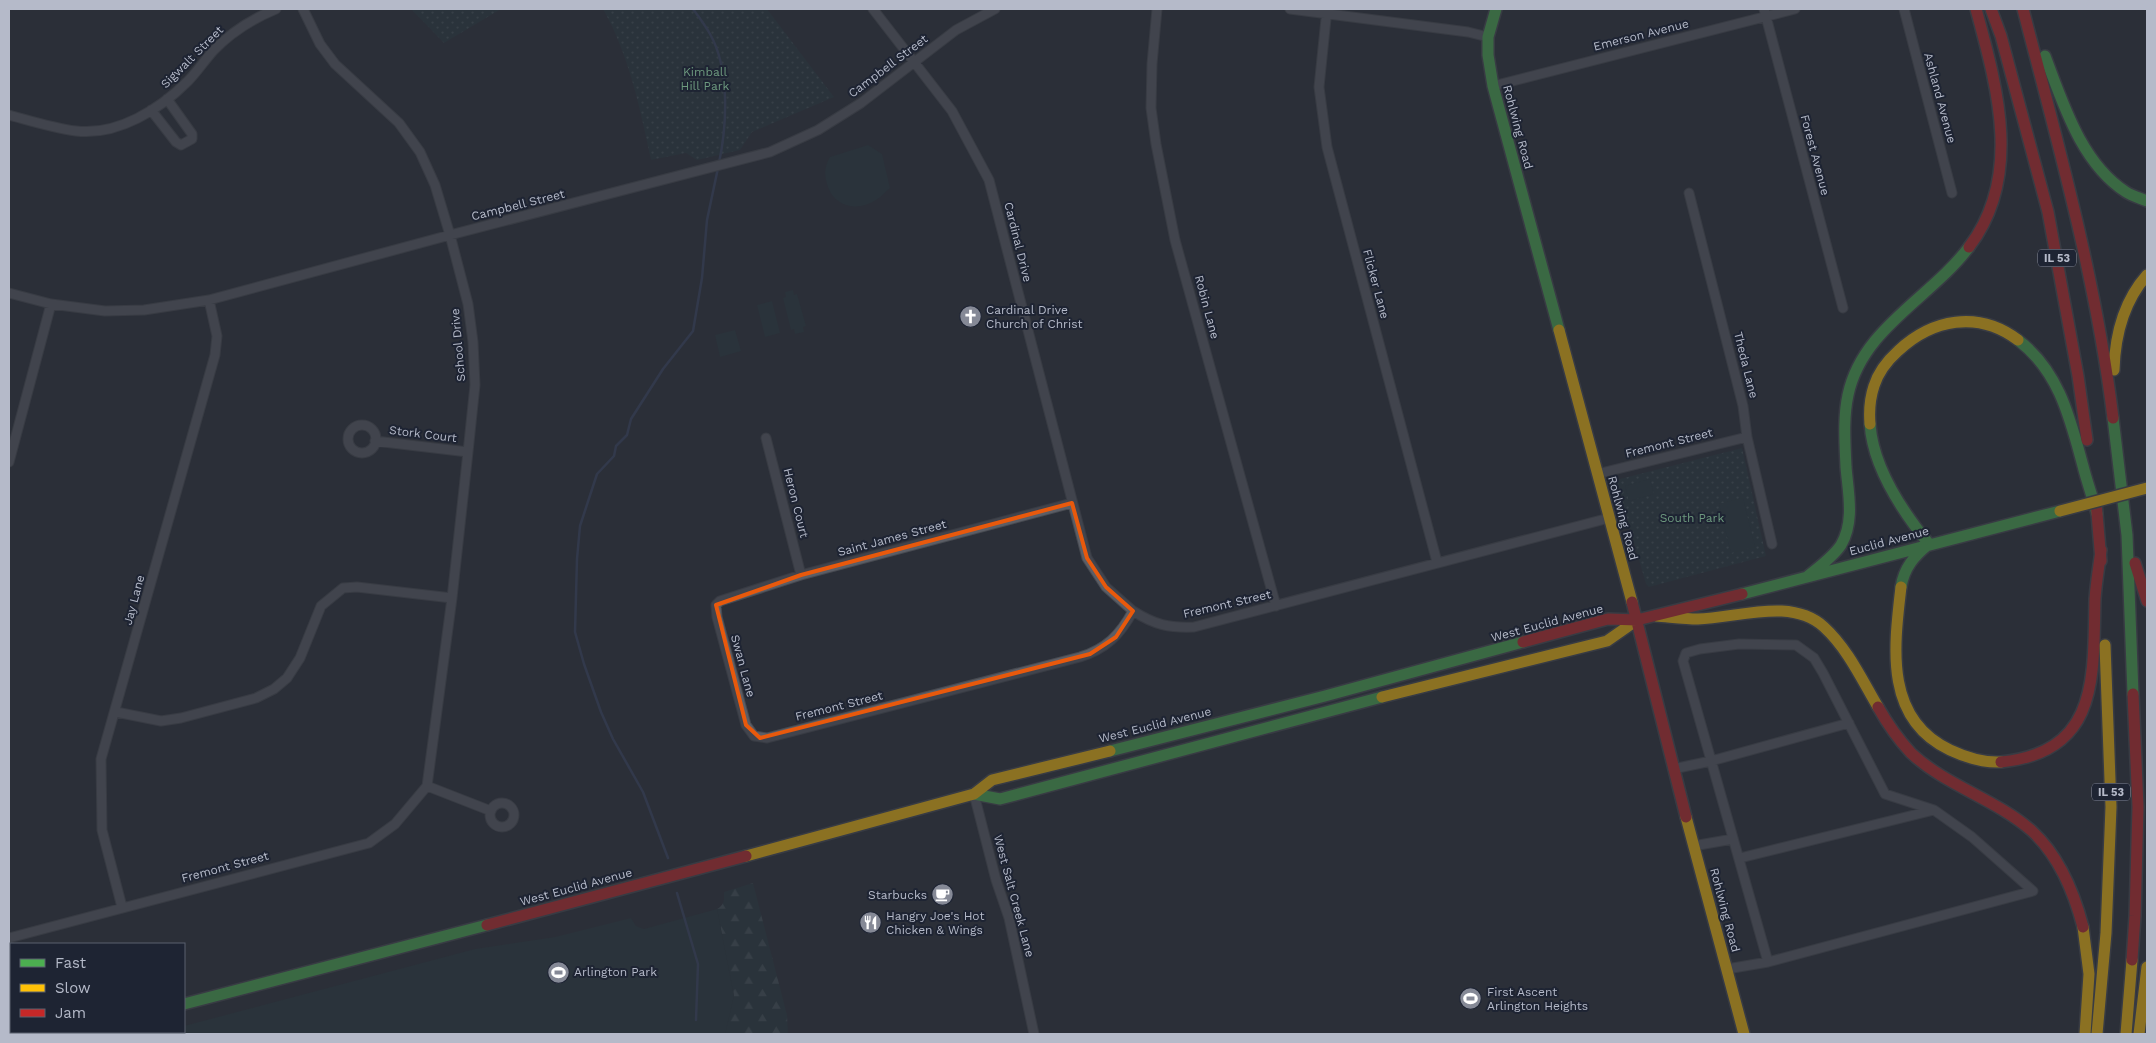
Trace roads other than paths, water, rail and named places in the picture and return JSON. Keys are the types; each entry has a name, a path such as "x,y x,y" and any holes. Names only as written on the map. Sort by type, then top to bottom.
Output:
{"main road":[{"name":"Rohlwing Road","path":"1496,9 1488,37 1488,55 1493,86 1637,620 1673,769 1744,1034"},
{"path":"1808,576 1835,553 1844,542 1848,527 1850,514 1846,415 1850,384 1862,357 1884,330 1952,268 1978,235 1993,206 1999,179 2002,141 2001,119 1997,93 1976,9"},
{"name":"IL 53","path":"1992,9 2048,212 2078,376 2101,550 2111,807 2106,933 2097,1034"},
{"path":"2024,9 2078,137 2104,173 2134,198 2147,201"},
{"name":"IL 53","path":"2024,9 2073,203 2106,364 2128,535 2138,807 2135,916 2126,1034"},
{"path":"2115,428 2114,355 2118,330 2133,291 2147,275"},
{"path":"2097,514 2068,408 2061,391 2044,363 2021,340 1993,326 1966,322 1938,324 1914,336 1890,360 1875,385 1870,407 1870,434 1874,450 1906,515 1916,531 1928,544 1916,553 1907,564 1902,578 1896,669 1902,699 1918,726 1943,749 1972,760 2001,763 2032,755 2055,743 2069,731 2086,703 2092,681 2096,640 2095,602 2101,550"},
{"name":"Euclid Avenue","path":"1637,620 2147,488"},
{"path":"2128,535 2147,601"},
{"path":"1656,616 1698,619 1787,612 1810,616 1829,631 1843,650 1892,730 1910,752 1929,767 2021,823 2042,841 2057,861 2075,900 2086,942 2089,968 2085,1034"},
{"name":"West Euclid Avenue","path":"185,1004 523,916 974,794 992,780 1334,694 1608,620 1637,620"},
{"name":"West Euclid Avenue","path":"974,794 1000,799 1425,685 1606,641 1637,620"},
{"path":"2139,1034 2147,967"}],"street":[{"name":"Sigwalt Street","path":"9,115 69,130 96,131 110,129 126,123 167,99 189,80 214,50 240,27 256,17 276,9"},
{"name":"School Drive","path":"303,9 320,44 334,64 398,123 420,152 435,185 468,304 473,342 475,385 452,598 427,786"},
{"name":"Cardinal Drive","path":"873,9 952,111 989,180 1087,558 1106,587 1133,611"},
{"name":"Campbell Street","path":"9,293 52,304 105,311 144,310 209,300 450,235 729,164 770,152 818,130 861,103 956,30 995,9"},
{"name":"Robin Lane","path":"1157,9 1152,64 1151,108 1156,144 1175,240 1276,606"},
{"path":"1290,9 1326,11 1468,32 1488,37"},
{"name":"Emerson Avenue","path":"1493,86 1765,13 1795,9"},
{"name":"Ashland Avenue","path":"1904,9 1952,193"},
{"name":"Flicker Lane","path":"1326,11 1319,87 1327,148 1437,562"},
{"name":"Forest Avenue","path":"1765,13 1843,308"},
{"path":"151,110 176,142 181,145 187,143 192,139 192,134 167,99"},
{"name":"Theda Lane","path":"1689,193 1743,406 1747,437 1772,544"},
{"name":"Jay Lane","path":"122,907 102,830 101,759 116,712 215,355 217,336 209,300"},
{"path":"9,462 52,304"},
{"name":"Fremont Street","path":"1597,474 1747,437"},
{"name":"Heron Court","path":"766,438 801,574"},
{"name":"Stork Court","path":"375,441 468,452"},
{"name":"Saint James Street","path":"720,602 801,574 1072,504"},
{"name":"Fremont Street","path":"754,736 767,738 1090,654 1116,638 1133,611 1152,622 1174,628 1194,626 1609,518"},
{"path":"116,712 161,721 181,718 256,698 274,689 287,678 300,658 321,606 344,588 357,587 452,598"},
{"name":"Swan Lane","path":"720,602 716,605 717,617 746,725 754,736"},
{"path":"1727,969 1768,962 2032,891 1972,837 1934,810 1886,794 1837,697 1814,658 1796,645 1739,644 1700,649 1686,653 1683,661 1768,962"},
{"path":"1673,769 1711,761 1849,723"},
{"path":"427,786 490,811"},
{"name":"Fremont Street","path":"9,938 369,842 395,824 427,786"},
{"name":"West Salt Creek Lane","path":"974,794 996,880 1009,918 1034,1034"},
{"path":"1740,858 1934,810"},
{"path":"1693,846 1733,839"}],"waterway":[{"path":"693,9 710,34 721,64 724,80 724,132 719,163"},
{"path":"668,858 643,792 613,739 601,712 584,664 575,632 577,559 580,526 597,474 614,456 616,446 627,435 631,419 663,369 693,331 702,278 707,220 718,168"},
{"path":"677,893 698,964 696,1020"}],"place":[{"name":"Cardinal Drive Church of Christ","path":"970,317"},
{"name":"Starbucks","path":"943,895"},
{"name":"Hangry Joe's Hot Chicken & Wings","path":"870,923"},
{"name":"Arlington Park","path":"558,972"},
{"name":"First Ascent Arlington Heights","path":"1471,999"}],"park label":[{"name":"Kimball Hill Park","path":"705,79"},
{"name":"South Park","path":"1692,518"}]}
